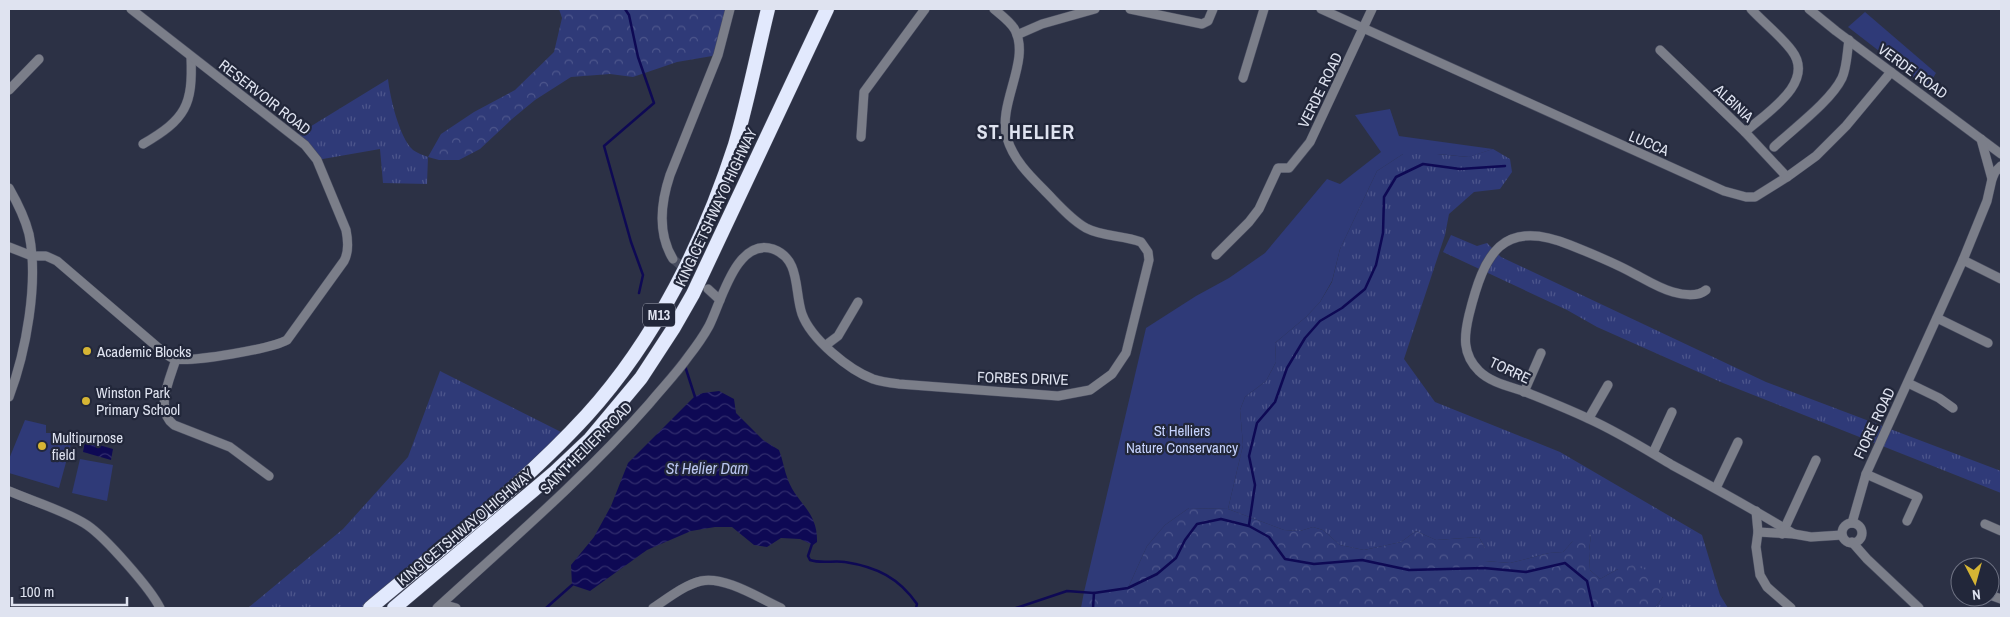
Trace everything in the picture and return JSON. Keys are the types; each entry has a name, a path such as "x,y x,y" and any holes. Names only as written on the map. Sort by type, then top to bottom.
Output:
{"highway":[{"name":"KING CETSHWAYO HIGHWAY","path":"370,608 501,498 550,453 588,413 646,337 674,289 703,229 723,178 735,144 768,9"},
{"name":"KING CETSHWAYO HIGHWAY","path":"394,608 555,472 590,439 641,378 693,294 826,9"}],"street":[{"name":"RESERVOIR ROAD","path":"131,9 305,144 317,160 346,230 348,241 344,261 287,340 273,346 255,350 216,356 176,359"},
{"path":"673,259 663,230 662,211 665,192 670,175 718,56 730,9"},
{"path":"861,138 864,92 925,9"},
{"path":"994,9 1014,28 1017,35 1042,24 1095,9"},
{"path":"1130,9 1202,24 1208,21 1213,9"},
{"path":"1243,78 1264,9"},
{"name":"LUCCA","path":"1321,9 1610,141 1724,191 1746,197 1755,197 1816,156 1846,126 1891,72"},
{"name":"VERDE ROAD","path":"1216,254 1249,222 1259,209 1278,168 1289,168 1310,142 1372,9"},
{"path":"1745,132 1787,94 1797,80 1799,73 1797,59 1792,50 1752,9"},
{"name":"VERDE ROAD","path":"1809,9 2001,154"},
{"name":"FORBES DRIVE","path":"720,300 732,273 743,256 763,248 774,250 789,260 794,269 803,315 807,324 826,346 856,370 874,379 890,383 1050,396 1066,396 1090,390 1104,381 1121,362 1126,353 1149,260 1148,252 1141,242 1097,232 1080,224 1062,209 1017,160 1006,137 1006,125 1008,101 1020,46 1017,35"},
{"path":"1774,147 1817,108 1837,86 1844,69 1849,40"},
{"name":"ALBINIA","path":"1660,50 1745,132 1787,177"},
{"path":"143,144 181,116 187,107 192,82 191,56"},
{"path":"9,90 39,59"},
{"name":"FIORE ROAD","path":"1981,139 1992,179"},
{"name":"FIORE ROAD","path":"1852,523 1866,474 1963,260 1987,201 1995,172 2001,166"},
{"path":"9,188 27,227 32,256 30,299 24,347 19,370 9,397"},
{"name":"TORRE","path":"1706,290 1702,293 1691,295 1672,292 1608,260 1553,238 1530,234 1508,241 1493,253 1482,275 1469,313 1464,342 1467,354 1480,372 1492,380 1589,418 1756,511 1783,531"},
{"path":"9,247 32,256 46,256 57,262 162,351 176,359 164,405 168,419 174,425 230,447 269,476"},
{"path":"1963,260 2001,278"},
{"path":"708,288 720,300"},
{"name":"SAINT HELIER ROAD","path":"439,606 564,492 624,432 689,356 708,326 720,300"},
{"path":"826,346 838,336 858,302"},
{"path":"1936,318 1988,343"},
{"path":"1524,392 1541,353"},
{"name":"FIORE ROAD","path":"1908,383 1939,398 1953,408"},
{"path":"1589,418 1608,385"},
{"path":"1653,453 1672,412"},
{"path":"1716,488 1738,442"},
{"path":"1783,531 1816,460"},
{"name":"FIORE ROAD","path":"1866,474 1918,497 1907,521"},
{"path":"9,492 90,527 118,555 153,596 160,608"},
{"path":"1756,511 1758,532 1756,547 1760,575 1767,586 1791,608"},
{"name":"FIORE ROAD","path":"1842,535 1844,526 1852,523"},
{"name":"FIORE ROAD","path":"1852,523 1859,527 1861,534 1856,541 1852,542"},
{"path":"1985,524 2001,531"},
{"path":"1758,532 1783,531 1817,538 1842,535 1845,540 1852,542 1918,608"},
{"path":"653,608 694,584 707,581 724,582 781,608"},
{"path":"439,606 456,608"}],"green space":[{"path":"559,9 730,9 718,55 677,62 633,77 610,74 571,77 535,100 480,149 459,160 439,160 428,157 441,134 474,112 515,90 554,52 562,18"},
{"path":"1865,12 1936,73 1927,88 1848,27"},
{"path":"388,79 393,106 403,136 413,150 428,157 427,184 383,183 380,149 317,160 295,136"},
{"name":"St Helliers Nature Conservancy","path":"1390,109 1399,136 1493,149 1469,157 1437,154 1403,154 1377,171 1340,249 1332,281 1320,302 1306,317 1275,343 1276,362 1266,381 1245,397 1240,410 1243,445 1228,509 1189,508 1165,525 1147,546 1128,588 1094,593 1084,592 1146,328 1196,296 1229,278 1265,253 1327,179 1340,184 1381,152 1355,115"},
{"path":"1493,149 1510,159 1512,172 1500,189 1474,192 1449,214 1445,235 1404,359 1435,402 1560,452 1702,535 1720,595 1728,608 1655,608 1663,597 1618,569 1600,579 1590,570 1589,551 1591,535 1572,542 1563,552 1549,553 1510,563 1485,561 1485,548 1479,537 1436,540 1416,531 1401,542 1364,550 1340,545 1323,530 1313,527 1300,531 1284,530 1228,509 1243,445 1240,410 1245,397 1266,381 1276,362 1275,343 1306,317 1320,302 1332,282 1340,249 1377,171 1403,154 1437,154 1468,157"},
{"path":"1451,235 1477,246 1487,243 1501,257 1766,382 2001,471 2001,493 1723,383 1597,327 1567,310 1443,252"},
{"path":"440,371 567,435 370,608 248,608 343,529 408,457"},
{"name":"Multipurpose field","path":"25,420 46,425 46,433 74,433 59,488 9,473 9,459"},
{"path":"80,459 113,465 107,501 72,493"},
{"path":"1189,508 1228,509 1284,530 1300,531 1313,527 1323,530 1340,545 1364,550 1401,542 1416,531 1436,540 1479,537 1485,548 1485,561 1510,563 1549,553 1563,552 1584,533 1591,535 1589,551 1590,570 1600,579 1618,569 1633,565 1657,574 1663,597 1655,608 1081,608 1084,592 1094,593 1128,588 1147,546 1165,525"}],"water":[{"name":"St Helier Dam","path":"719,391 734,399 736,413 763,440 779,450 792,488 811,515 817,542 813,545 800,539 781,538 767,547 754,545 732,527 715,527 691,531 647,550 590,591 572,585 571,565 594,537 611,506 628,463 695,396"},
{"path":"85,441 113,449 111,460 83,452"}],"waterway":[{"path":"625,9 629,15 638,57 654,103 604,146 631,242 643,275 639,293"},
{"path":"1249,525 1255,485 1249,456 1257,423 1275,402 1287,368 1305,338 1320,321 1342,308 1365,289 1376,265 1383,233 1384,197 1396,177 1423,164 1460,169 1505,166"},
{"path":"685,366 695,397"},
{"path":"1016,608 1067,591 1094,593 1128,588 1157,574 1176,558 1185,540 1197,524 1221,519 1249,526 1269,537 1285,559 1314,564 1362,560 1409,570 1484,568 1526,572 1565,563 1587,581 1593,608"},
{"path":"812,544 808,556 810,560 857,564 886,575 903,587 917,604 916,608"},
{"path":"546,608 572,585"},
{"path":"1093,608 1094,593"}],"tunnel":[{"path":"673,259 702,283"}],"place":[{"name":"Academic Blocks","path":"87,351"},
{"name":"Winston Park Primary School","path":"86,401"},
{"name":"Multipurpose field","path":"42,446"}],"district":[{"name":"ST. HELIER","path":"1026,131"}]}
